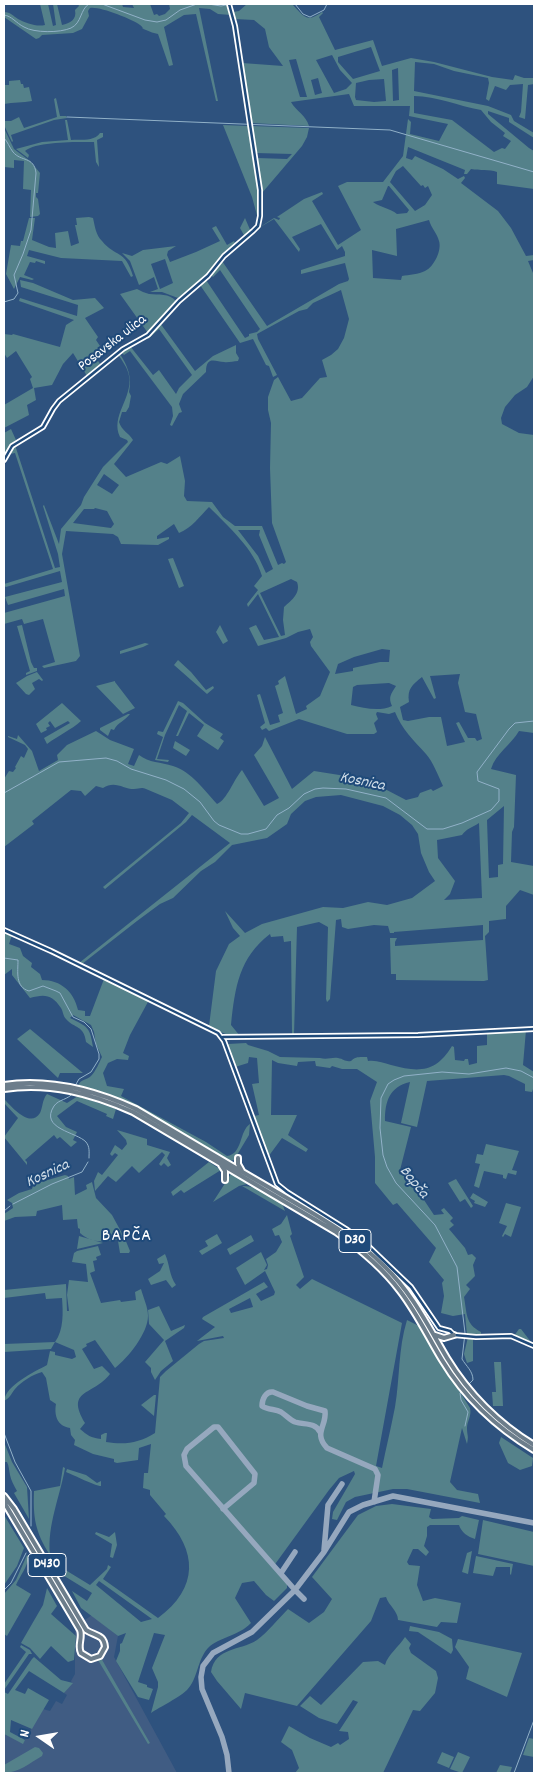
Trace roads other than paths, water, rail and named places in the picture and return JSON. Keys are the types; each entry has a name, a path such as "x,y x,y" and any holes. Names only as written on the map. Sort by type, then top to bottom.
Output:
{"main road":[{"name":"Posavska ulica","path":"4,460 12,446 43,427 53,408 59,402 123,349 148,335 179,300 208,276 224,256 253,231 259,223 261,194 234,18 230,4"},
{"path":"4,930 215,1031 222,1037 276,1182 284,1190 364,1242 411,1287 437,1326 442,1330 452,1332 454,1335"},
{"path":"222,1037 418,1035 534,1029"},
{"name":"D30","path":"4,1085 40,1083 106,1096 136,1109 335,1226 366,1249 397,1280 432,1330 461,1383"},
{"name":"D30","path":"4,1089 70,1088"},
{"name":"D30","path":"79,1090 133,1112 336,1232 369,1258 387,1275 406,1299 443,1362 467,1391 500,1428 534,1450"},
{"path":"238,1158 238,1164 244,1173"},
{"path":"220,1163 225,1170 225,1180"},
{"path":"432,1330 438,1337 446,1338 454,1335 510,1336 534,1346"},
{"path":"444,1352 443,1344 446,1338"},
{"name":"D30","path":"467,1391 503,1425 534,1445"},
{"name":"D430","path":"4,1496 14,1509 86,1630 101,1636 105,1644 103,1653 97,1658 90,1659 83,1655 79,1646 81,1634 78,1626 4,1502"},
{"path":"81,1639 88,1633 92,1633"}],"waterway":[{"path":"4,15 28,29 47,32 60,31 75,26 84,9 89,4"},
{"path":"102,4 145,20 157,22 166,20 180,10 197,4"},
{"path":"208,4 221,6 231,4"},
{"path":"295,4 303,14 310,17 324,10 327,4"},
{"path":"67,117 390,130 534,172"},
{"path":"4,138 16,155 33,164 36,173 31,230 14,275 18,293 14,299 4,302"},
{"name":"Kosnica","path":"4,793 59,762 106,758 117,761 131,769 166,780 184,789 200,802 219,825 241,834 266,829 277,815 289,808 304,794 323,788 346,789 386,798 427,829 443,829 491,810 499,801 499,789 478,781 477,772 515,723 534,721"},
{"name":"Kosnica","path":"4,958 18,960 18,979 21,986 29,991 43,986 60,993 73,1017 84,1022 91,1029 99,1059 91,1072 79,1079 75,1086"},
{"name":"Bapča","path":"465,1426 468,1412 461,1400 460,1393 473,1380 473,1377 462,1359 465,1333 457,1267 435,1225 396,1183 387,1167 383,1155 380,1128 381,1098 388,1084 404,1076 442,1072 469,1074 506,1068 521,1071 534,1078"},
{"name":"Kosnica","path":"73,1093 54,1106 51,1120 61,1129 86,1142 89,1148 89,1158"},
{"name":"Kosnica","path":"13,1204 52,1184 82,1172 88,1162"},
{"name":"Kosnica","path":"4,1211 10,1206"},
{"name":"Kosnica","path":"4,1433 15,1462 31,1491 31,1526"},
{"name":"Kosnica","path":"4,1590 11,1583 26,1553"},
{"path":"514,1773 534,1720"}],"district":[{"name":"BAPČA","path":"127,1238"}]}
